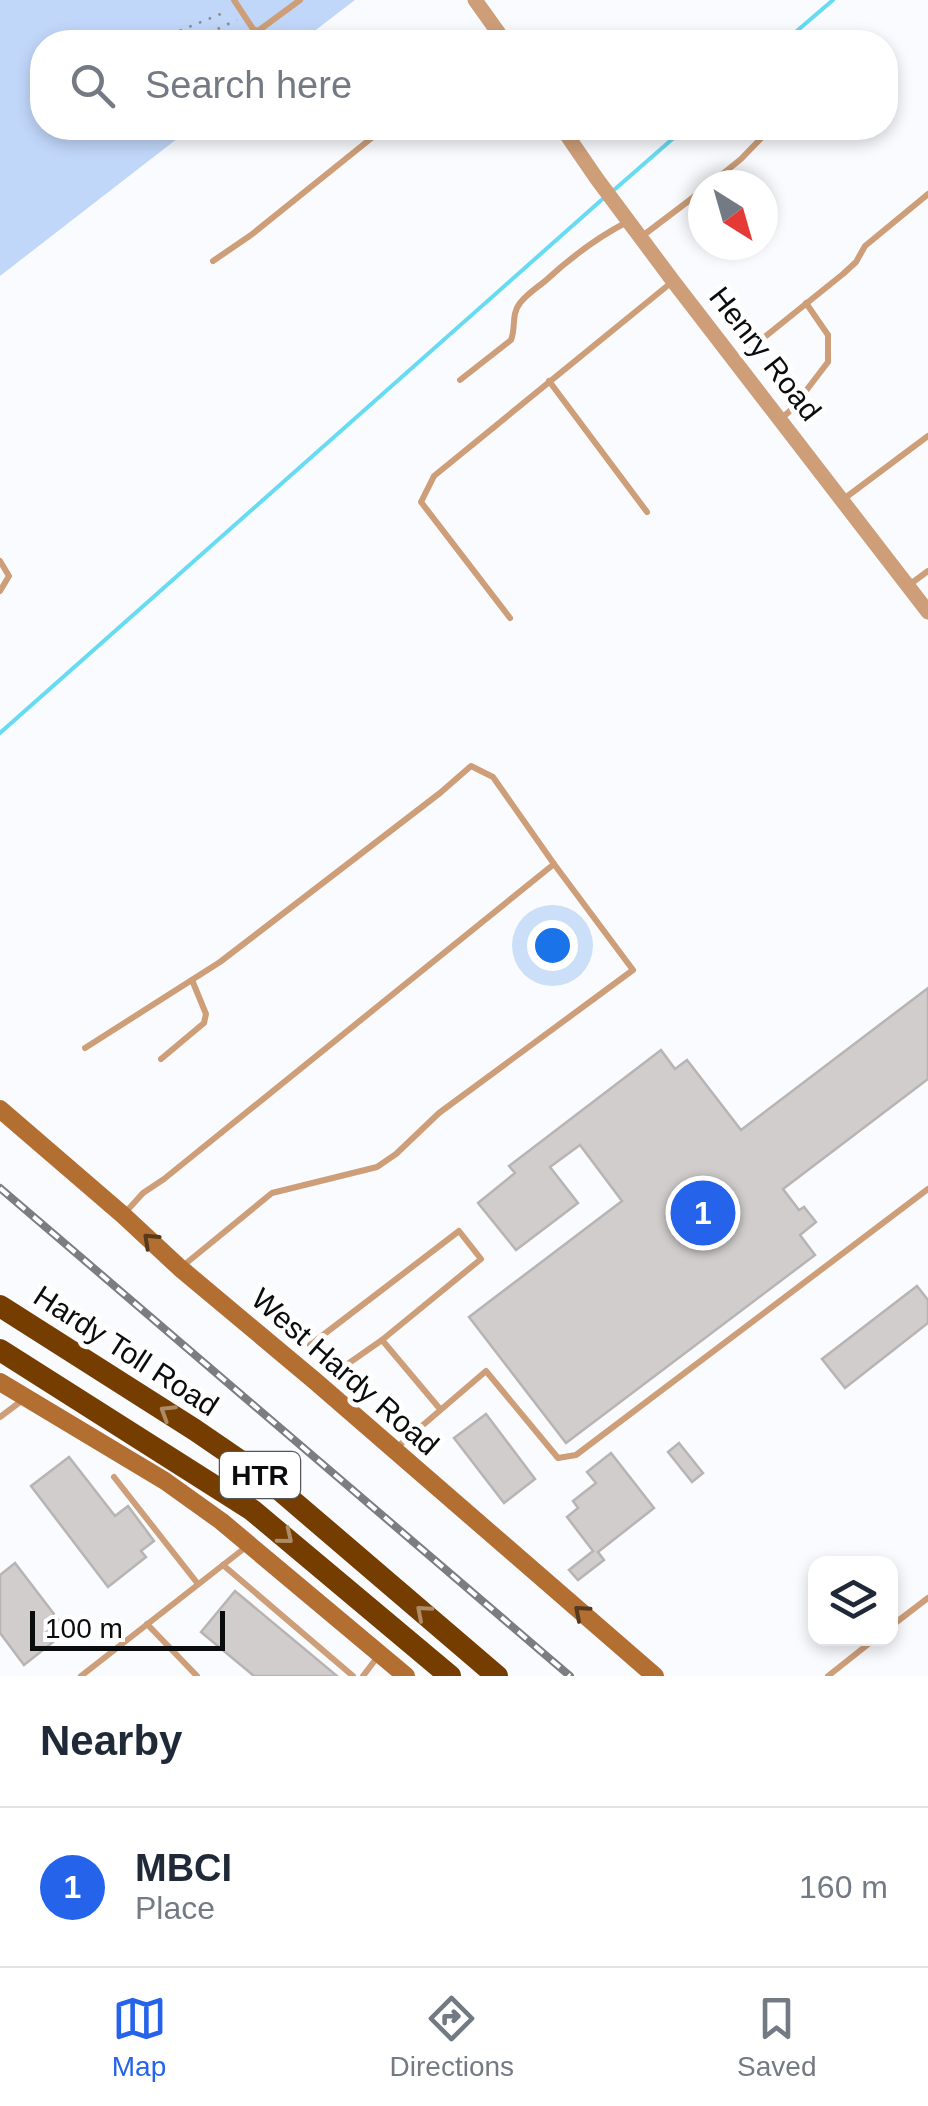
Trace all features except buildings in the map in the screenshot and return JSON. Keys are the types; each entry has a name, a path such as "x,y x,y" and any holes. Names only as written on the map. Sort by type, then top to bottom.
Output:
{"highway":[{"name":"Hardy Toll Road","path":"0,1306 268,1480 497,1676"},
{"name":"HTR","path":"0,1350 252,1510 450,1676"}],"main road":[{"name":"West Hardy Road","path":"0,1109 655,1676"},
{"path":"0,1382 164,1481 222,1521 406,1676"}],"street":[{"path":"475,0 495,30"},
{"name":"Henry Road","path":"570,140 640,238 928,612"}],"lane":[{"path":"259,30 300,0"},
{"path":"236,3 257,30"},
{"path":"213,261 251,236 369,140"},
{"path":"727,170 759,140"},
{"path":"735,361 843,274 866,246 928,194"},
{"path":"640,238 688,201"},
{"path":"460,380 511,340 520,304 624,216"},
{"path":"510,618 421,502 434,476 673,281"},
{"path":"780,420 828,362 828,334 806,303"},
{"path":"549,382 647,512"},
{"path":"842,500 928,436"},
{"path":"0,561 9,576 0,591"},
{"path":"908,586 928,571"},
{"path":"85,1048 220,962 471,766 494,777 633,970 439,1113 377,1167 272,1194 180,1268"},
{"path":"123,1215 142,1193 554,864"},
{"path":"161,1058 204,1023 206,1014 192,980"},
{"path":"394,1450 486,1371 558,1458 576,1454 928,1189"},
{"path":"459,1232 480,1259 382,1340 339,1370 310,1345 459,1232"},
{"path":"382,1340 440,1409"},
{"path":"0,1417 25,1398"},
{"path":"114,1477 198,1584"},
{"path":"81,1676 250,1544"},
{"path":"223,1565 353,1676"},
{"path":"898,1621 928,1598"},
{"path":"147,1624 197,1676"},
{"path":"828,1676 866,1646"},
{"path":"363,1676 380,1654"}],"path":[{"path":"180,30 236,3"},
{"path":"215,30 245,16"}],"shaded area":[{"path":"0,0 355,0 316,30 30,30 30,140 176,140 0,276"}],"waterway":[{"path":"798,30 833,0"},
{"path":"614,190 671,140"},
{"path":"0,733 606,196"}],"railway":[{"path":"0,1188 570,1676"}],"place":[{"name":"MBCI","path":"703,1213"}]}
